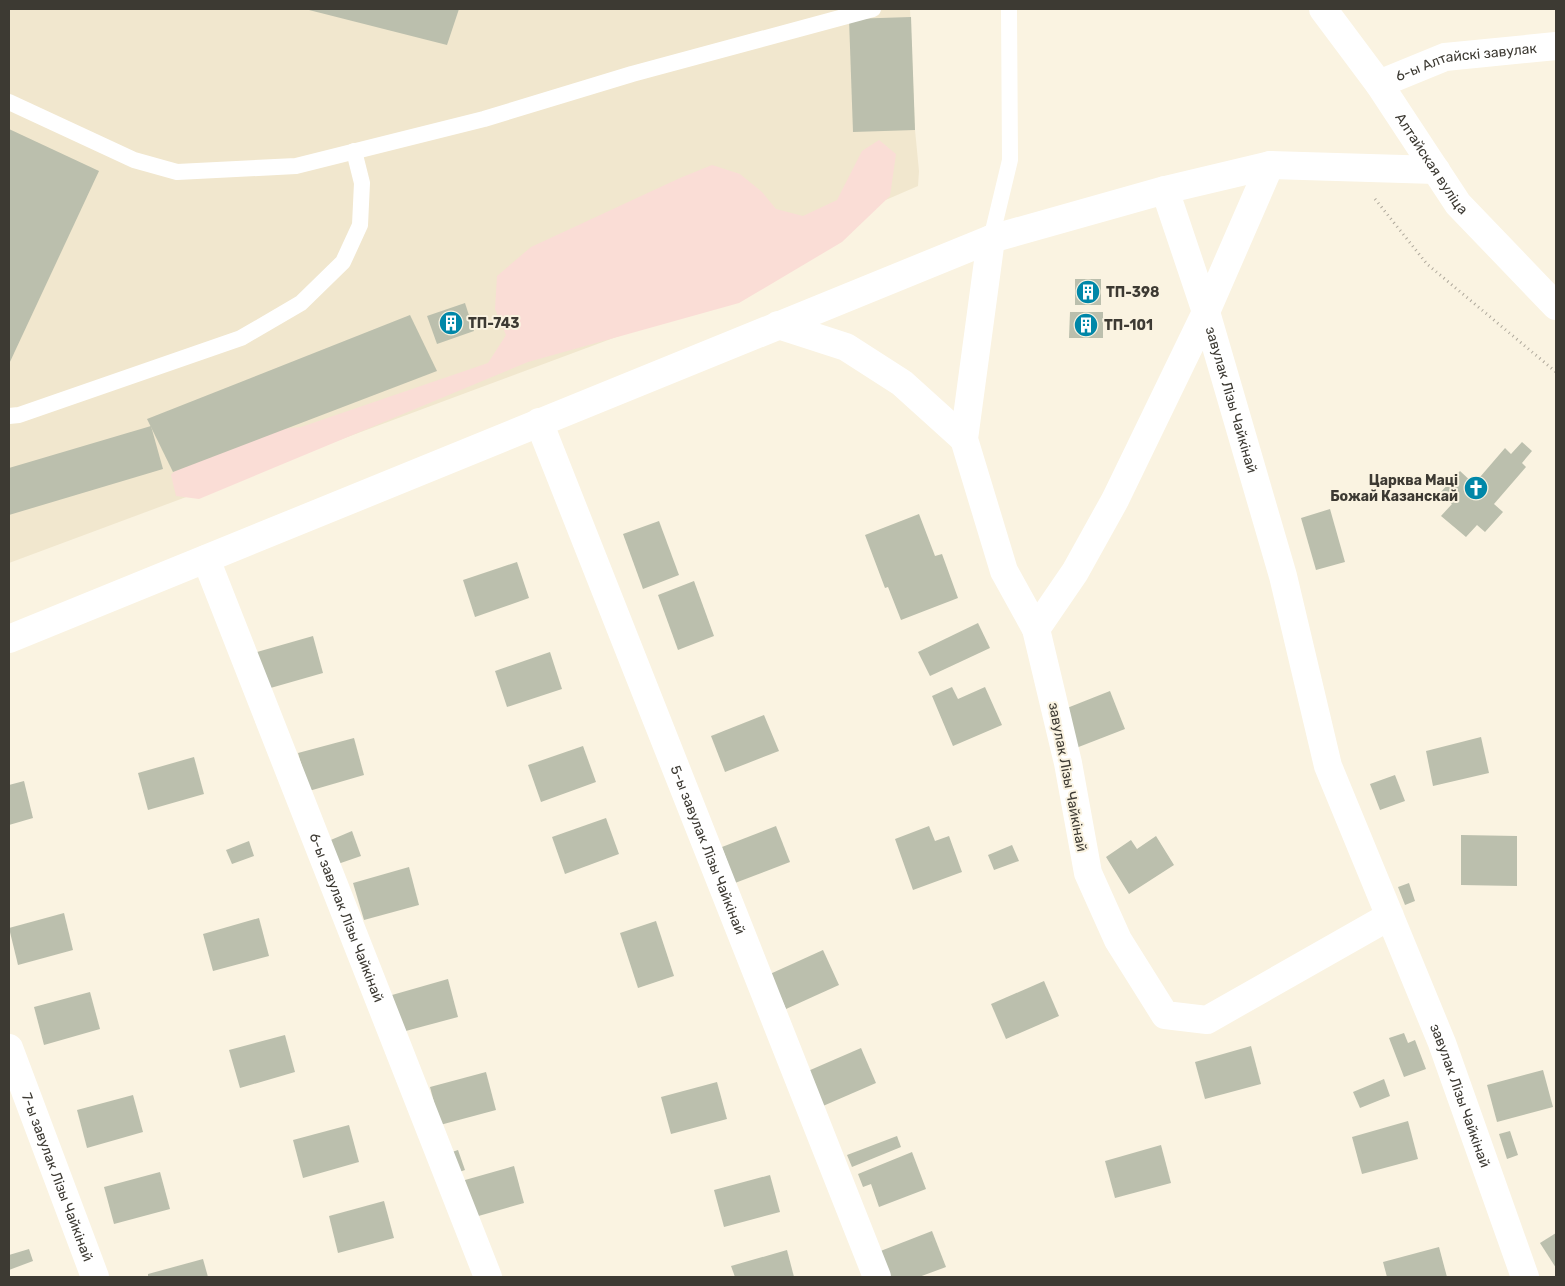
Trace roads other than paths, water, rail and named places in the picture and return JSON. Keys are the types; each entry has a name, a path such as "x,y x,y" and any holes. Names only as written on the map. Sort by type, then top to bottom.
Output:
{"street":[{"name":"Алтайская вуліца","path":"1323,9 1379,84 1458,204 1556,306"},
{"name":"6-ы Алтайскі завулак","path":"1379,84 1445,57 1556,46"},
{"path":"9,639 991,239 1165,190 1270,164 1436,170"},
{"name":"завулак Лізы Чайкінай","path":"1270,164 1206,312 1115,500 1075,572 1036,628 1068,763 1088,873 1118,940 1165,1015 1207,1020 1390,916"},
{"name":"завулак Лізы Чайкінай","path":"1165,190 1206,312 1284,576 1328,766 1442,1044 1525,1277"},
{"path":"991,239 964,439 1004,571 1036,628"},
{"path":"778,325 846,347 902,383 964,439"},
{"name":"5-ы завулак Лізы Чайкінай","path":"539,422 877,1277"},
{"name":"6-ы завулак Лізы Чайкінай","path":"206,559 488,1277"},
{"name":"7-ы завулак Лізы Чайкінай","path":"9,1048 95,1277"}],"lane":[{"path":"9,102 134,160 177,172 296,166 484,120 632,74 873,9"},
{"path":"991,239 1010,160 1009,9"},
{"path":"9,416 20,415 241,338 301,304 343,262 360,225 362,183 354,151"}],"place":[{"name":"ТП-398","path":"1088,292"},
{"name":"ТП-743","path":"451,323"},
{"name":"ТП-101","path":"1086,325"},
{"name":"Царква Маці Божай Казанскай","path":"1476,488"}]}
